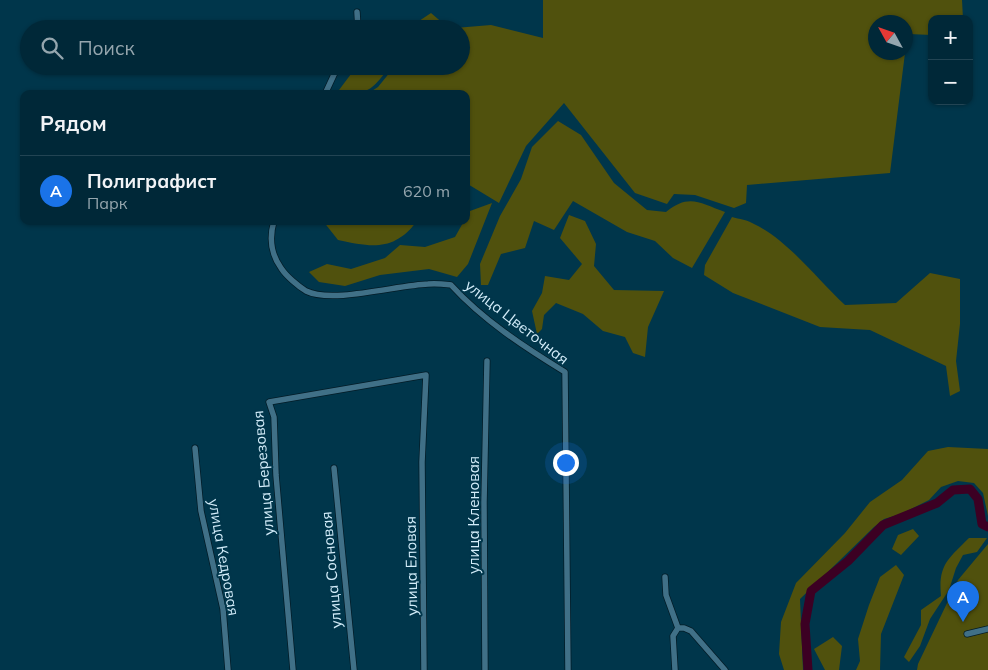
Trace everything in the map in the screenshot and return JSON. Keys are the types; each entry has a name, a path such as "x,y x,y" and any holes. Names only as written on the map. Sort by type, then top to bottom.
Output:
{"street":[{"path":"357,12 357,20"},
{"path":"327,90 334,75"},
{"name":"улица Цветочная","path":"273,225 271,231 273,257 283,272 307,291 321,294 356,294 428,284 451,285 486,316 533,353 565,372 568,670"},
{"name":"улица Кленовая","path":"485,670 484,502 487,361"},
{"name":"улица Еловая","path":"424,670 422,462 426,375"},
{"name":"улица Березовая","path":"293,670 276,475 274,417 269,402 426,375"},
{"name":"улица Кедровая","path":"195,448 202,511 223,609 228,670"},
{"name":"улица Сосновая","path":"334,468 354,670"},
{"path":"665,577 666,595 678,628"},
{"path":"675,670 673,636 678,628"},
{"path":"678,628 691,631 726,670"},
{"path":"967,634 988,629"}],"shaded area":[{"path":"543,0 962,0 963,15 928,15 928,35 913,34 913,15 868,15 868,60 904,60 890,173 747,185 746,203 734,208 695,195 674,194 667,204 635,193 564,103 526,146 499,203 470,185 470,90 373,90 388,75 470,75 470,27 491,25 543,38"},
{"path":"431,13 439,20 420,20"},
{"path":"350,75 383,75 368,90 339,90"},
{"path":"558,121 581,135 614,183 647,210 666,212 674,206 688,201 701,203 725,212 692,268 673,258 655,241 627,232 573,201 554,230 534,221 525,248 501,254 488,285 481,285 480,264 500,216 521,179 532,147"},
{"path":"492,203 468,264 457,277 429,269 380,275 345,286 319,282 309,272 327,264 351,269 385,258 400,245 425,247 455,237 462,225 470,225 470,211"},
{"path":"569,215 585,221 596,244 594,266 614,290 664,291 648,327 645,357 633,353 625,337 603,331 583,314 556,303 544,315 542,329 537,334 532,311 542,293 545,276 569,280 582,264 560,238"},
{"path":"732,217 752,223 779,240 845,305 896,303 930,273 960,279 960,324 956,361 960,391 950,396 946,366 870,330 820,327 733,293 704,275 705,265"},
{"path":"326,225 413,225 400,238 381,245 338,240"},
{"path":"948,447 988,449 988,516 983,493 974,483 958,481 941,487 929,500 901,514 884,519 800,599 803,670 784,670 779,654 781,622 796,583 845,533 870,502 902,480 928,451"},
{"path":"913,529 919,536 901,555 892,549 898,535"},
{"path":"969,538 987,538 977,552 963,555 956,568 949,590 930,619 920,646 909,662 904,657 921,625 921,610 941,596 941,577 946,563"},
{"path":"988,544 988,670 917,670 918,664 958,580"},
{"path":"896,565 904,575 881,634 880,670 856,670 860,661 858,639 869,605 880,577"},
{"path":"833,637 842,646 839,670 825,670 814,649"}],"waterway":[{"path":"808,670 805,624 811,591 848,561 883,525 937,503 953,490 970,489 978,499 982,524 988,527"}],"place":[{"name":"Полиграфист","path":"963,622"}]}
